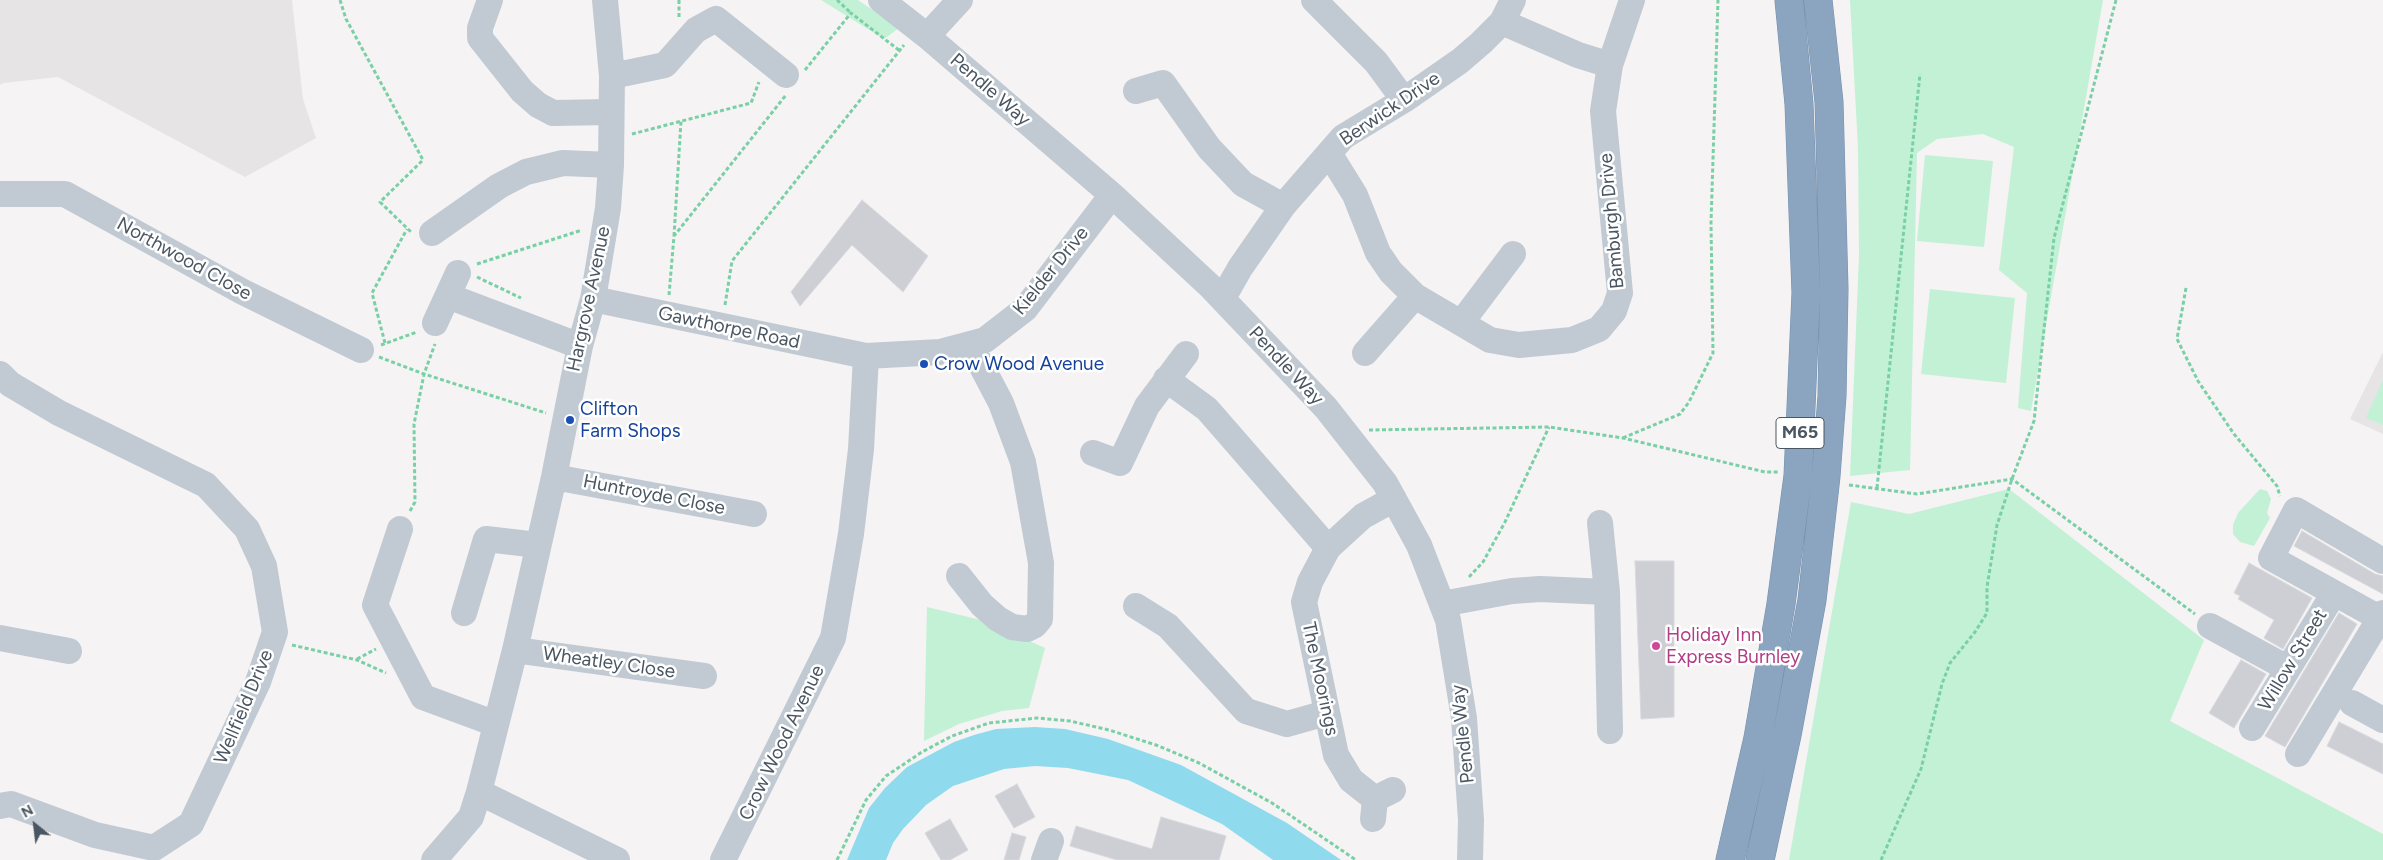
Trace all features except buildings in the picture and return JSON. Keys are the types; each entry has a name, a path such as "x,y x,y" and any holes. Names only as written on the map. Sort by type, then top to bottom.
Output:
{"highway":[{"name":"M65","path":"1730,860 1758,738 1781,604 1798,476 1806,293 1800,104 1788,0"},
{"name":"M65","path":"1760,860 1788,735 1812,600 1826,476 1831,406 1834,289 1829,102 1818,0"}],"street":[{"path":"490,0 480,28 480,38 522,91 538,105 553,112 611,112"},
{"name":"Hargrove Avenue","path":"434,860 471,817 479,792 554,477 564,418 580,346 593,300 605,224 611,152 612,76 605,0"},
{"name":"Pendle Way","path":"881,0 1112,195 1223,298 1326,408 1385,483 1451,602 1448,620 1464,718 1471,820 1470,860"},
{"path":"922,33 960,0"},
{"path":"1314,0 1376,62 1404,100"},
{"name":"Bamburgh Drive","path":"1329,152 1355,195 1378,253 1391,272 1415,296 1490,340 1520,345 1572,340 1599,329 1614,311 1620,293 1603,111 1610,65 1632,0"},
{"path":"1508,11 1578,55 1610,65"},
{"name":"Berwick Drive","path":"1223,298 1282,206 1329,152 1343,138 1404,100 1460,61 1482,43 1508,11"},
{"path":"612,76 665,65 696,30 716,19 786,75"},
{"path":"1136,91 1163,83 1209,148 1243,184 1282,206"},
{"path":"432,233 499,186 526,172 611,152"},
{"name":"Northwood Close","path":"0,194 65,194 243,292 361,350"},
{"name":"Kielder Drive","path":"866,356 940,352 985,340 1024,309 1112,195"},
{"path":"1461,323 1512,254"},
{"path":"435,323 453,285 580,346"},
{"path":"1365,353 1415,296"},
{"name":"Gawthorpe Road","path":"593,300 866,356"},
{"path":"959,576 982,605 998,619 1012,627 1027,629 1035,625 1040,618 1041,563 1023,462 1001,403 970,344"},
{"path":"1092,453 1116,473 1136,426 1166,379 1186,354"},
{"name":"Crow Wood Avenue","path":"723,860 833,638 850,534 861,448 866,356"},
{"name":"Wellfield Drive","path":"0,374 10,384 59,413 206,485 247,529 264,566 275,632 258,682 191,824 152,854 44,818 11,804 0,806"},
{"path":"1166,379 1188,393 1207,409 1328,548"},
{"name":"Huntroyde Close","path":"554,477 754,514"},
{"name":"The Moorings","path":"1380,803 1351,780 1336,755 1304,602 1310,582 1328,548 1364,516 1394,499"},
{"path":"2298,754 2382,617 2271,558 2296,510 2383,561"},
{"path":"1600,523 1607,592 1610,730"},
{"path":"400,529 375,605 421,692 496,724"},
{"path":"464,613 486,538 538,545"},
{"path":"1451,602 1525,590 1607,592"},
{"name":"Willow Street","path":"2252,728 2334,593"},
{"path":"1136,606 1168,626 1246,711 1287,724 1326,713"},
{"path":"2210,626 2287,668"},
{"path":"0,638 69,651"},
{"name":"Wheatley Close","path":"514,650 704,676"},
{"path":"2352,703 2383,720"},
{"path":"479,792 617,860"}],"path":[{"path":"340,0 346,19 423,160 380,202 406,229 372,293 385,343 417,333 424,318 442,326 424,374 414,424 415,502 400,529"},
{"path":"837,0 850,14 900,51"},
{"path":"1623,438 1680,414 1689,402 1713,353 1712,223 1718,0"},
{"path":"1882,860 1921,769 1942,684 1950,663 1976,632 1987,613 1987,588 1997,525 2034,421 2054,238 2116,0"},
{"path":"611,152 681,121 751,103 786,75 850,14"},
{"path":"722,326 732,262 900,51 922,33"},
{"path":"1877,488 1920,74"},
{"path":"674,236 786,75"},
{"path":"667,315 681,121"},
{"path":"453,285 467,268 556,237 605,224"},
{"path":"2186,288 2177,339 2198,381 2234,434 2277,486 2290,520"},
{"path":"361,350 424,374 564,418"},
{"path":"1451,602 1465,582 1483,562 1505,522 1549,427"},
{"path":"1344,430 1549,427 1623,438 1765,472 1780,472"},
{"path":"1849,485 1917,494 2012,479 2210,626"},
{"path":"272,641 356,660 421,692"},
{"path":"837,860 866,800 886,776 922,752 952,736 989,723 1037,718 1070,721 1109,730 1156,745 1199,763 1272,803 1356,860"}],"shaded area":[{"path":"0,0 292,0 303,99 316,138 245,177 58,77 3,83 0,85"},
{"path":"2383,352 2383,434 2350,419"}],"green space":[{"path":"821,0 858,0 899,28 884,39"},
{"path":"1850,0 2103,0 2031,411 2018,408 2027,293 1999,270 2014,147 1983,134 1937,139 1917,153 1910,470 1850,476 1859,255 1858,148"},
{"path":"1925,155 1993,161 1984,247 1917,241"},
{"path":"1930,289 2015,298 2006,383 1921,374"},
{"path":"2383,380 2383,425 2366,418"},
{"path":"2009,489 2204,640 2170,721 2383,834 2383,860 1789,860 1851,502 1909,514"},
{"path":"2260,489 2267,491 2271,499 2267,513 2270,518 2254,546 2240,542 2233,534 2233,525 2238,513"},
{"path":"927,607 985,621 1045,648 1029,708 1002,711 959,724 924,741"}],"water":[{"path":"1035,727 1065,729 1108,739 1181,765 1287,823 1341,860 1273,860 1222,824 1128,780 1068,768 1035,766 1004,769 953,786 926,805 903,829 893,843 886,860 847,860 869,808 885,788 907,767 954,742 974,735 996,729"}],"place":[{"name":"Crow Wood Avenue","path":"924,364"},
{"name":"Clifton Farm Shops","path":"570,420"},
{"name":"Holiday Inn Express Burnley","path":"1656,646"}]}
